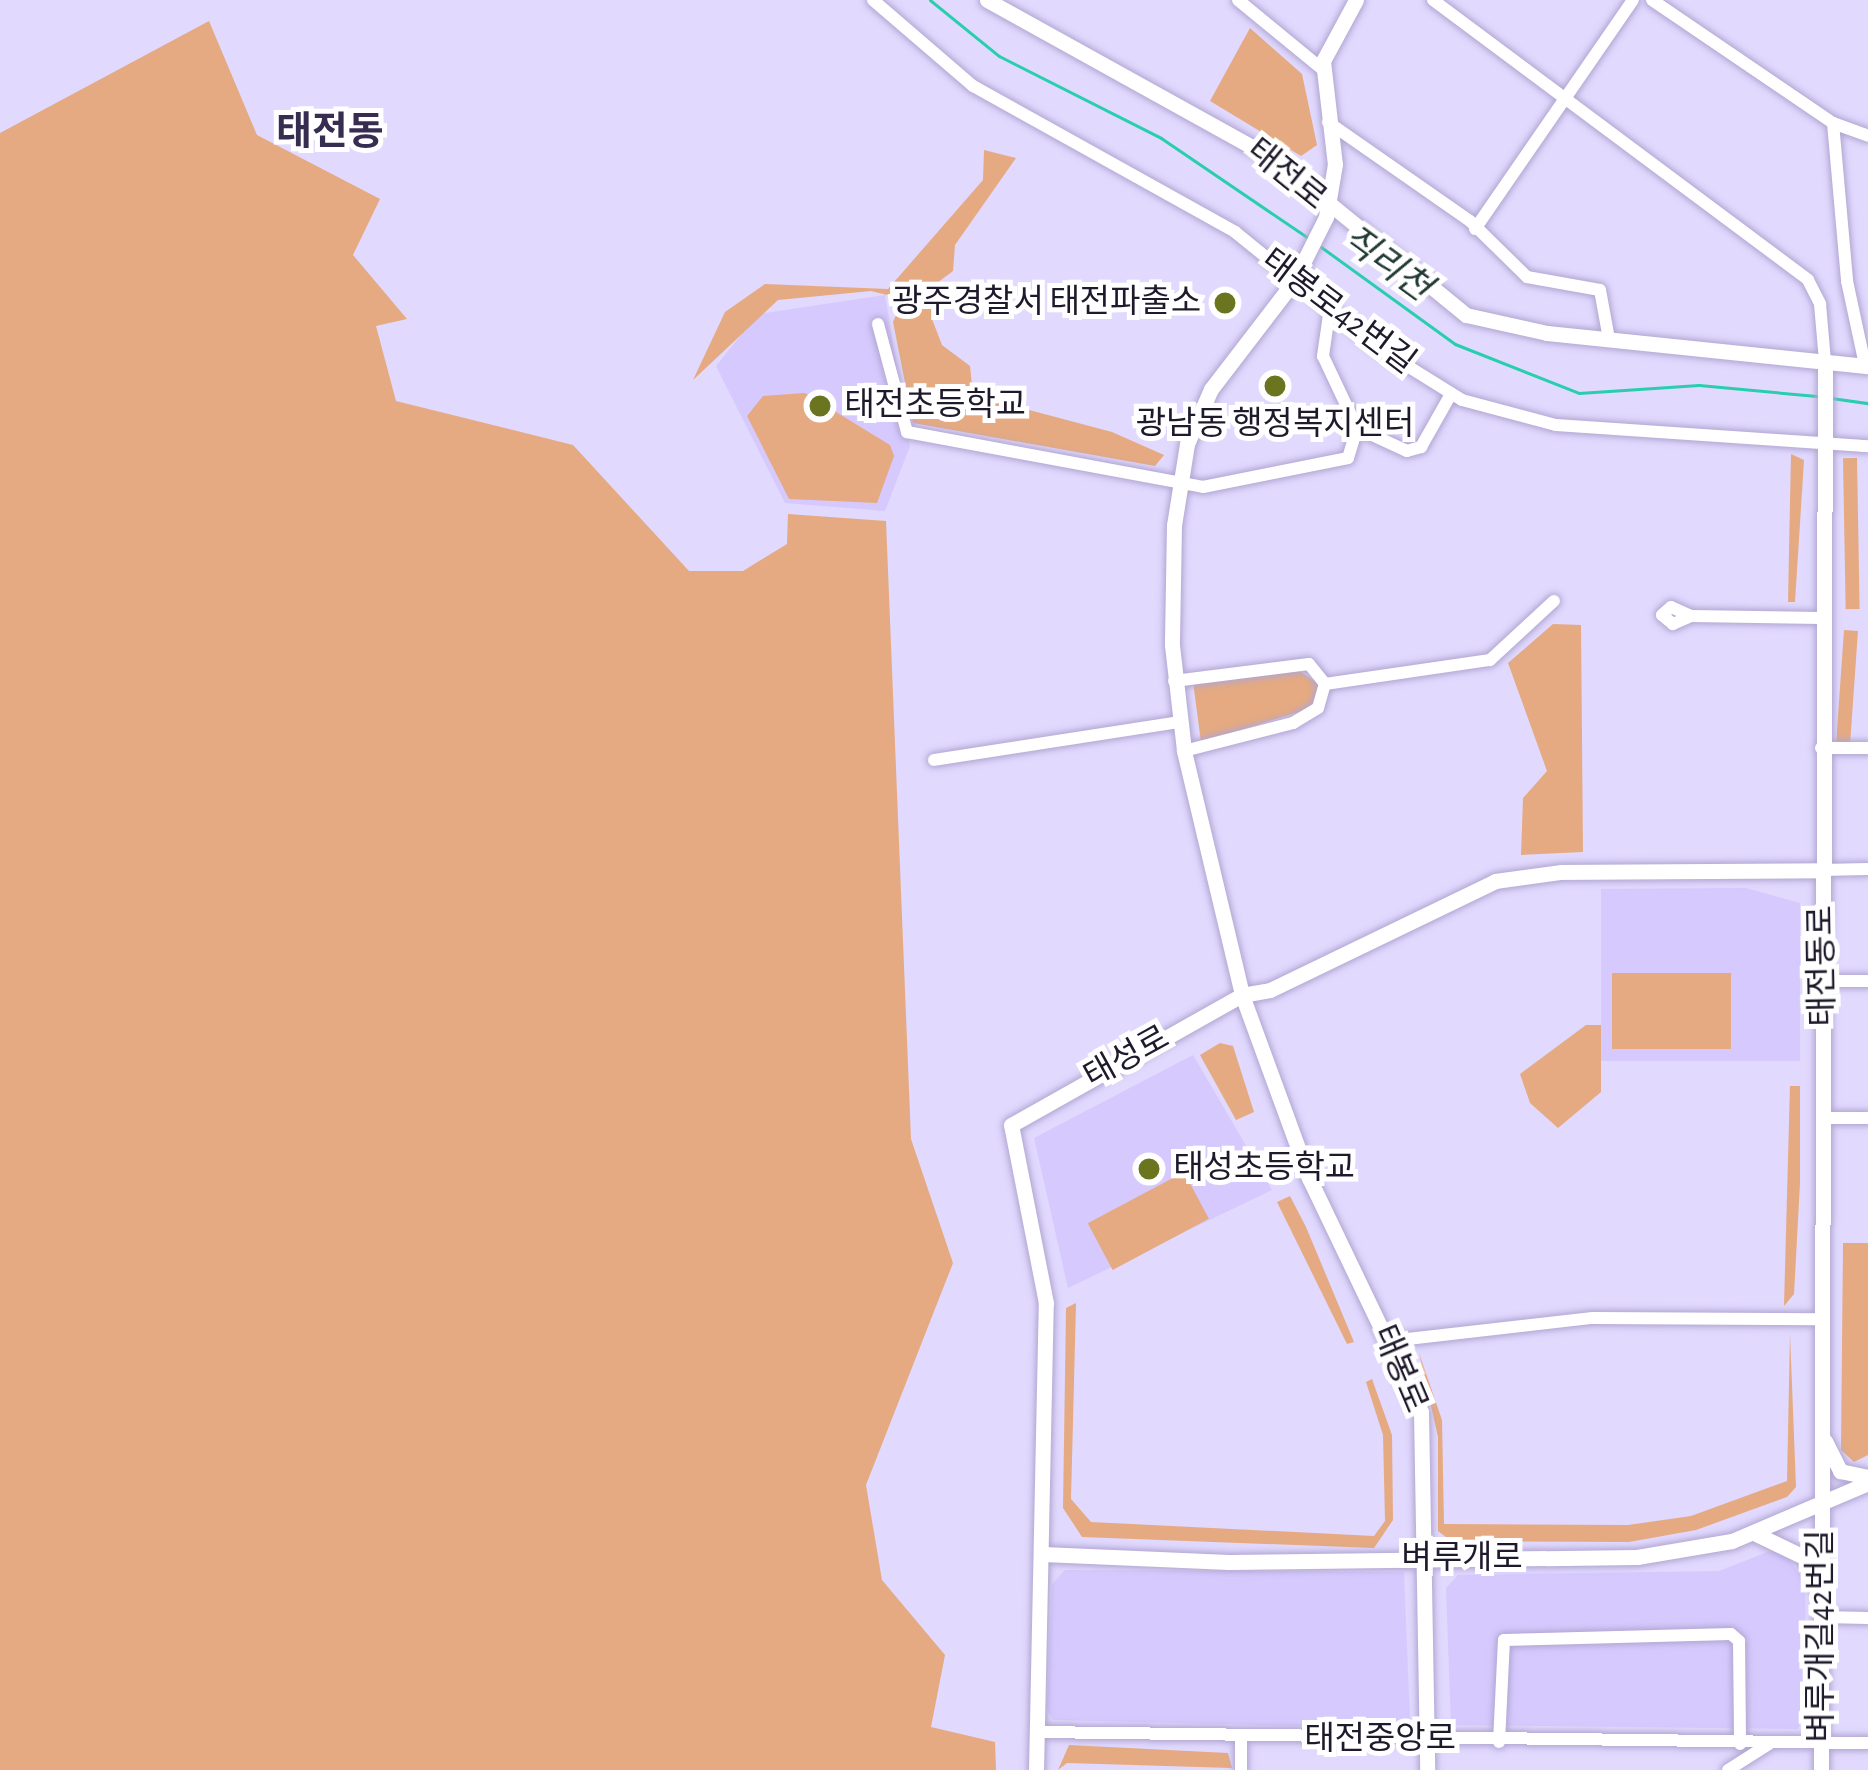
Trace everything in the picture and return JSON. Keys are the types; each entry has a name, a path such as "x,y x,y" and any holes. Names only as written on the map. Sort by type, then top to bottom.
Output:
{"street":[{"name":"태봉로42번길","path":"873,0 973,86 1235,232 1298,275 1330,308 1451,394 1556,425 1823,436 1868,446"},
{"name":"태전로","path":"987,0 1276,160 1327,213 1466,316 1609,339 1867,365"},
{"path":"1238,0 1322,69"},
{"path":"1327,213 1335,164 1322,69 1356,0"},
{"path":"1433,0 1808,280 1820,304 1824,364"},
{"path":"1475,229 1564,94 1634,0"},
{"path":"1652,0 1833,124 1868,136"},
{"path":"1328,122 1475,229 1527,277 1600,290 1609,339"},
{"path":"1833,124 1847,280 1867,365"},
{"name":"태봉로","path":"1327,213 1298,275 1211,389 1178,482 1174,681 1184,751 1241,994 1309,1178 1421,1412 1427,1770"},
{"path":"1330,308 1323,356 1340,405 1358,428 1407,451 1421,447 1451,394"},
{"path":"878,324 907,432 1203,487 1348,458 1358,428"},
{"name":"태전동로","path":"1822,1503 1824,364"},
{"path":"1325,684 1490,660 1554,601"},
{"path":"1691,616 1821,618"},
{"path":"1174,681 1309,664 1325,684"},
{"path":"1184,751 1293,722 1318,708 1325,684"},
{"path":"934,760 1178,722"},
{"path":"1822,748 1868,748"},
{"name":"태성로","path":"1036,1770 1045,1280 1011,1125 1241,994 1270,991 1439,904 1524,874 1868,869"},
{"path":"1825,981 1868,981"},
{"path":"1824,1118 1868,1118"},
{"path":"1390,1342 1593,1318 1821,1318"},
{"path":"1820,1427 1840,1471 1868,1480"},
{"name":"벼루개로","path":"1043,1554 1637,1557 1753,1534 1868,1480"},
{"name":"벼루개길42번길","path":"1821,1770 1822,1503"},
{"path":"1753,1534 1804,1557 1822,1599"},
{"path":"1822,1618 1868,1618"},
{"path":"1499,1742 1504,1640 1730,1634 1739,1641 1740,1744"},
{"name":"태전중앙로","path":"1036,1732 1241,1739 1426,1736 1499,1742 1868,1743"},
{"path":"1241,1739 1241,1770"},
{"path":"1728,1770 1769,1744"}],"shaded area":[{"path":"209,21 257,135 380,199 353,255 407,319 376,326 396,401 573,445 689,571 743,571 787,544 788,514 886,521 911,1139 953,1263 866,1485 882,1580 945,1655 931,1727 995,1742 996,1770 0,1770 0,133"},
{"path":"1250,28 1302,74 1317,145 1301,156 1210,101"},
{"path":"984,150 1016,158 955,245 953,271 937,283 932,319 942,345 970,366 973,395 1112,432 1164,455 1155,466 913,423 893,322 903,299 871,291 778,300 693,380 725,312 765,284 888,289 983,180"},
{"name":"태전초등학교","path":"885,295 910,446 885,511 785,503 716,366 758,314"},
{"path":"805,393 890,445 894,456 877,503 789,499 747,416 763,396"},
{"path":"1791,454 1804,460 1795,602 1788,602"},
{"path":"1843,458 1857,458 1860,609 1846,609"},
{"path":"1553,624 1581,625 1583,852 1521,855 1523,798 1547,771 1508,663"},
{"path":"1844,630 1858,631 1850,743 1836,742"},
{"path":"1297,669 1320,685 1318,706 1201,742 1193,682"},
{"path":"1746,888 1800,903 1800,1061 1601,1061 1601,889"},
{"path":"1612,973 1731,973 1731,1049 1612,1049"},
{"path":"1586,1025 1601,1025 1601,1092 1558,1128 1530,1103 1520,1074"},
{"path":"1220,1043 1233,1046 1254,1112 1236,1120 1200,1055"},
{"name":"태성초등학교","path":"1193,1055 1272,1190 1068,1288 1034,1138"},
{"path":"1790,1086 1800,1086 1800,1183 1794,1294 1784,1306"},
{"path":"1184,1172 1209,1219 1113,1270 1088,1223"},
{"path":"1290,1196 1354,1342 1347,1344 1277,1202"},
{"path":"1843,1243 1868,1243 1868,1455 1854,1462 1841,1450"},
{"path":"1076,1303 1071,1499 1091,1522 1374,1536 1385,1521 1383,1435 1366,1382 1372,1379 1392,1435 1393,1520 1374,1548 1082,1537 1063,1508 1066,1308"},
{"path":"1790,1334 1796,1487 1787,1497 1696,1530 1629,1542 1451,1541 1438,1531 1438,1437 1419,1353 1442,1420 1444,1524 1628,1525 1691,1516 1787,1481"},
{"path":"1780,1547 1805,1582 1807,1710 1798,1729 1451,1725 1446,1588 1458,1575 1719,1571"},
{"path":"1065,1570 1404,1572 1410,1721 1381,1728 1053,1720 1047,1710 1052,1584"},
{"path":"1069,1745 1228,1753 1232,1768 1067,1763 1058,1770"}],"waterway":[{"name":"직리천","path":"930,0 999,56 1161,138 1308,238"},
{"name":"직리천","path":"1321,247 1455,344 1579,393 1699,385 1816,396"},
{"name":"직리천","path":"1831,398 1868,403"}],"place":[{"name":"광주경찰서 태전파출소","path":"1225,303"},
{"name":"광남동 행정복지센터","path":"1275,386"},
{"name":"태전초등학교","path":"820,406"},
{"name":"태성초등학교","path":"1149,1169"}],"district":[{"name":"태전동","path":"330,133"}]}
